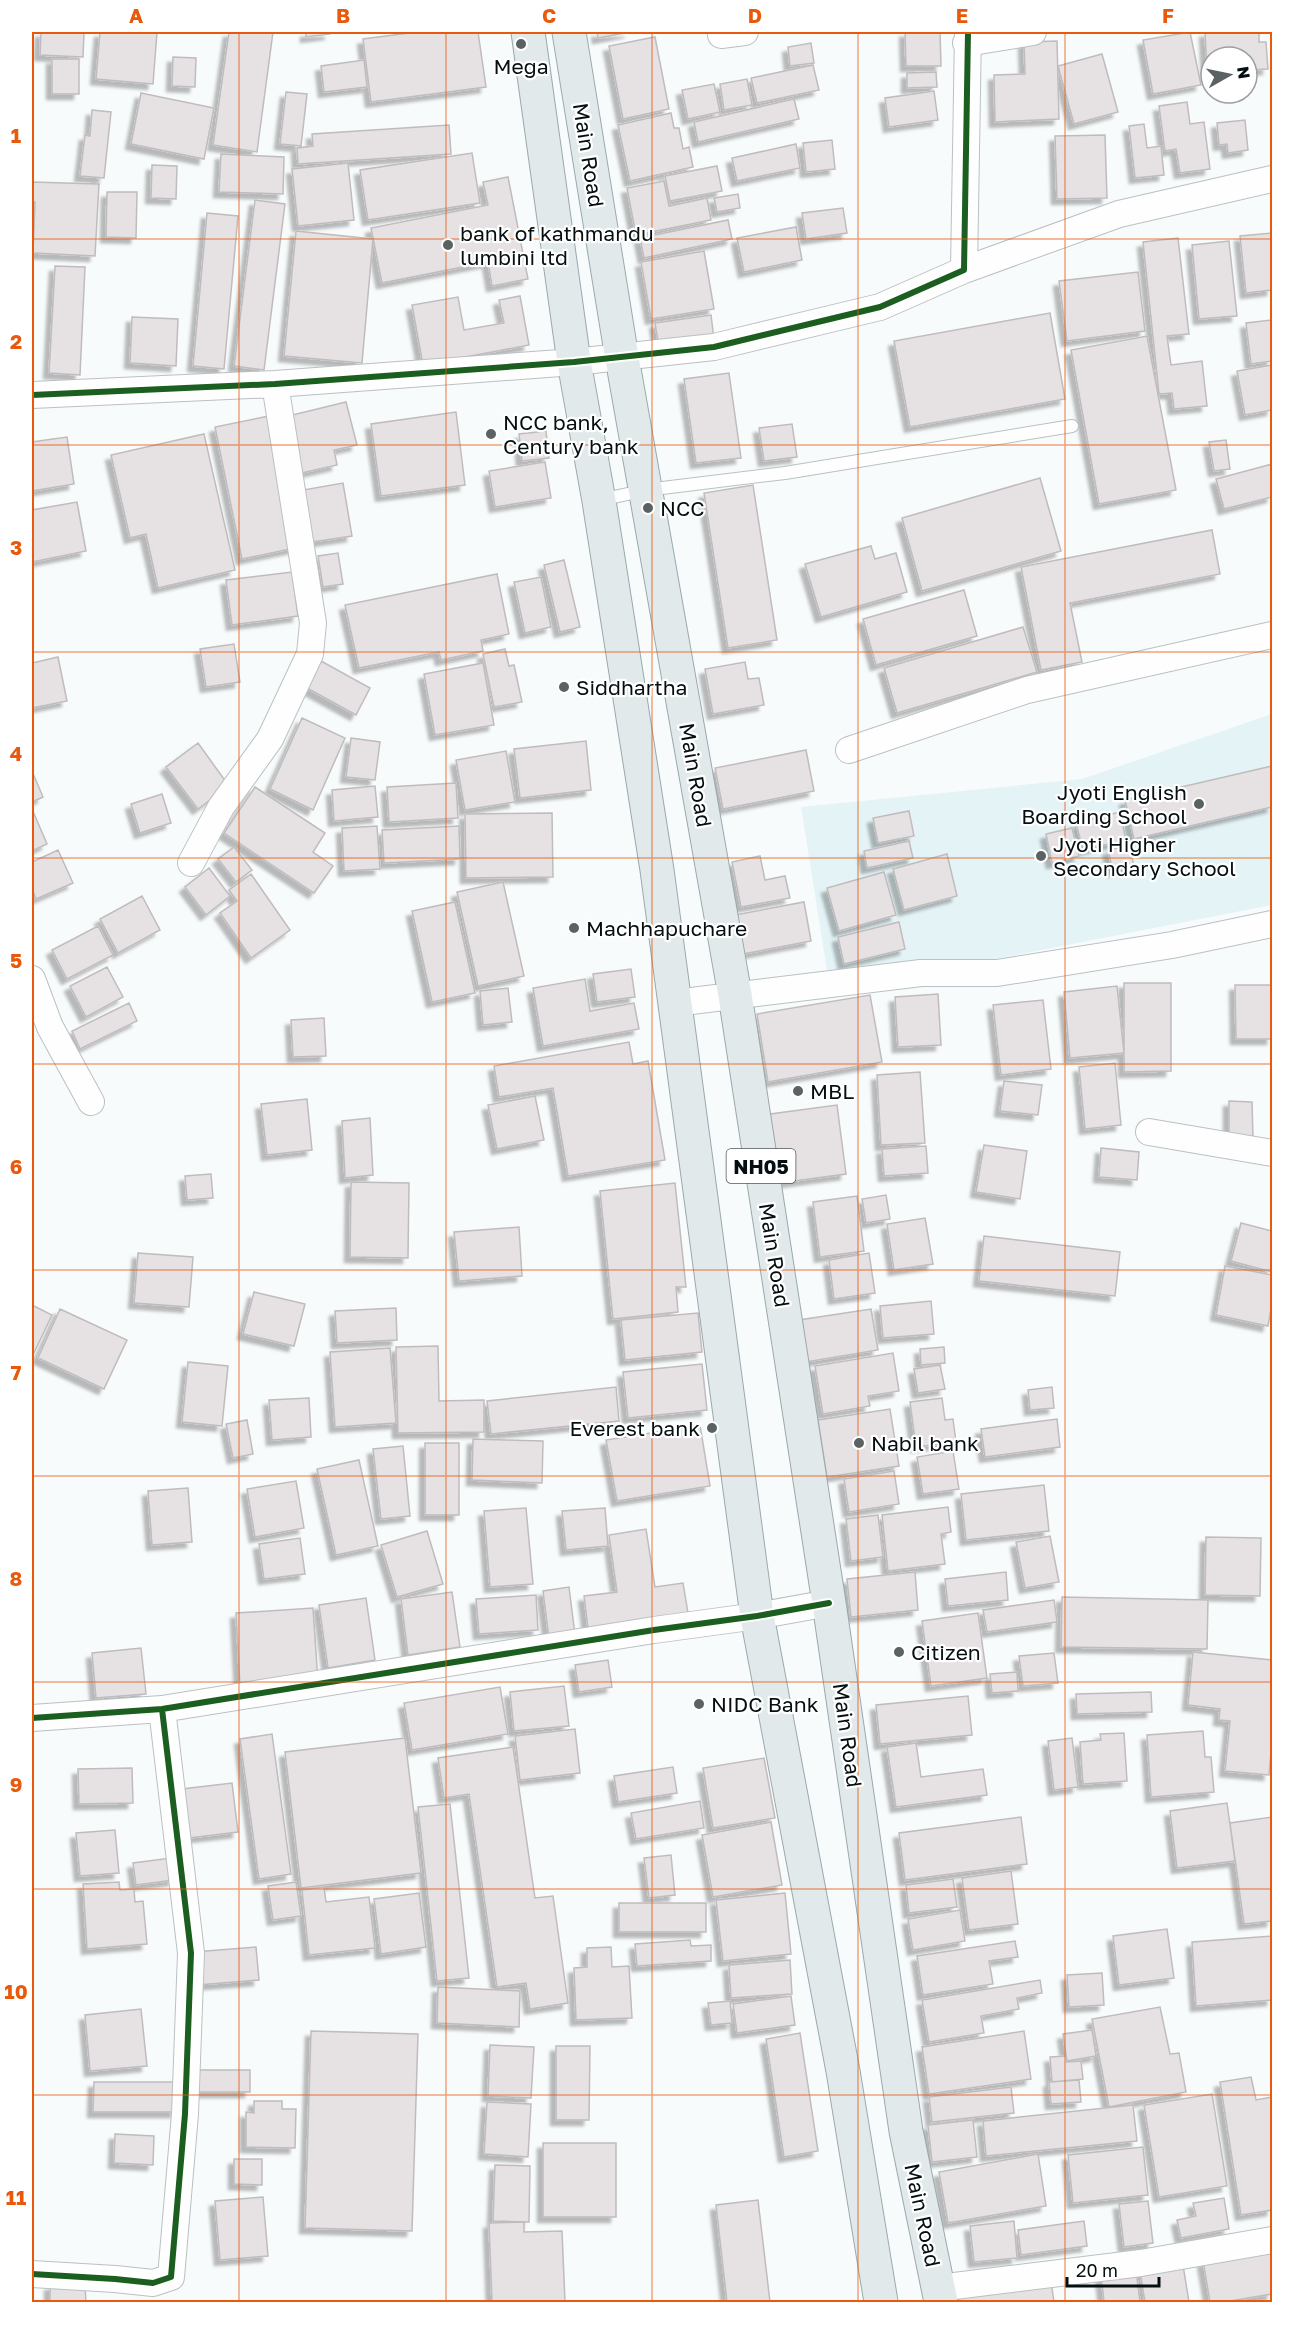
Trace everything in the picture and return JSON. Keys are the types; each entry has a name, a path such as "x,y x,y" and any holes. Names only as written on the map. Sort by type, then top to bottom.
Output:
{"main road":[{"name":"Main Road","path":"528,32 574,362 599,501 657,870 757,1616 854,2136 881,2302"},
{"name":"Main Road","path":"568,32 622,358 735,995 829,1603 906,2131 940,2295"},
{"path":"854,2136 906,2131"}],"street":[{"path":"964,270 967,38 1033,32"},
{"path":"32,395 275,384 622,358 714,347 880,307 964,270 1119,214 1272,179"},
{"path":"191,863 221,807 270,739 310,654 312,613 275,384"},
{"path":"849,750 1027,690 1272,635"},
{"path":"675,1003 921,973 997,973 1172,945 1272,924"},
{"path":"32,979 50,1026 91,1102"},
{"path":"1149,1132 1272,1153"},
{"path":"32,1718 162,1709 829,1603"},
{"path":"32,2274 115,2278 153,2283 171,2277 185,2114 191,1953 162,1709"},
{"path":"940,2295 1272,2240"}],"lane":[{"path":"599,501 646,489 785,472 1072,426"}],"shaded area":[{"name":"Jyoti Higher Secondary School","path":"1272,714 1272,905 1001,958 829,983 801,807 1082,779"}],"building":[{"path":"41,32 84,32 83,57 40,55"},
{"path":"100,32 157,32 153,84 96,79"},
{"path":"229,32 273,32 257,152 213,145"},
{"path":"306,32 329,32 330,34 306,37"},
{"path":"417,32 478,32 486,87 371,102 363,39"},
{"path":"597,32 630,32 598,38"},
{"path":"905,32 940,32 941,66 906,66"},
{"path":"1190,32 1199,85 1153,94 1143,40"},
{"path":"1205,32 1259,32 1259,42 1266,42 1268,69 1259,69 1259,45 1206,45"},
{"path":"655,37 669,109 623,119 609,46"},
{"path":"1057,41 1059,119 995,122 994,75 1025,74 1024,42"},
{"path":"811,43 814,63 790,66 788,47"},
{"path":"1102,54 1118,112 1074,124 1058,66"},
{"path":"173,57 196,58 195,87 172,86"},
{"path":"52,59 79,59 79,94 52,94"},
{"path":"364,60 367,87 324,92 321,66"},
{"path":"813,65 819,90 757,103 751,78"},
{"path":"936,72 937,87 907,88 907,73"},
{"path":"747,79 752,105 724,110 720,84"},
{"path":"714,84 720,112 688,119 682,90"},
{"path":"934,91 938,120 889,127 885,98"},
{"path":"286,92 307,94 301,146 280,144"},
{"path":"141,93 214,108 204,159 131,144"},
{"path":"794,99 799,119 698,142 694,122"},
{"path":"1187,102 1190,124 1204,122 1210,169 1180,173 1176,149 1165,151 1159,106"},
{"path":"92,110 111,112 104,178 80,176 85,135 90,136"},
{"path":"671,113 674,128 679,128 683,149 689,147 693,167 630,181 618,125"},
{"path":"1245,120 1248,150 1228,153 1227,144 1219,145 1217,123"},
{"path":"1144,124 1147,148 1161,146 1164,175 1135,178 1129,126"},
{"path":"449,125 451,154 298,164 297,148 313,146 312,134"},
{"path":"1105,135 1107,198 1057,199 1055,136"},
{"path":"832,140 835,169 806,172 803,143"},
{"path":"796,144 800,168 737,181 732,158"},
{"path":"472,153 480,203 368,220 360,170"},
{"path":"221,154 284,157 283,194 219,192"},
{"path":"348,163 354,220 298,226 292,169"},
{"path":"152,165 177,166 176,199 151,198"},
{"path":"717,166 722,191 670,201 665,176"},
{"name":"bank of kathmandu lumbini ltd","path":"508,177 528,279 492,286 488,262 382,283 371,228 488,205 483,182"},
{"path":"664,181 669,206 707,198 711,220 636,235 627,188"},
{"path":"32,182 99,184 95,256 33,253 35,202 32,202"},
{"path":"107,192 137,192 136,238 106,237"},
{"path":"738,194 740,208 717,212 714,198"},
{"path":"255,200 285,204 264,370 234,366"},
{"path":"843,208 847,233 806,239 802,213"},
{"path":"207,213 238,216 224,369 193,366"},
{"path":"728,220 732,239 644,258 640,238"},
{"path":"796,227 802,260 744,272 737,238"},
{"path":"296,231 373,239 362,363 284,356"},
{"path":"1272,233 1272,290 1246,293 1240,236"},
{"path":"1178,238 1189,334 1167,336 1171,365 1202,361 1207,406 1174,409 1172,393 1159,394 1143,242"},
{"path":"1229,241 1237,316 1199,319 1192,245"},
{"path":"704,251 714,309 651,319 641,262"},
{"path":"55,266 85,267 80,375 49,373"},
{"path":"1138,272 1145,331 1067,341 1059,281"},
{"path":"520,296 529,345 423,365 412,305 458,297 464,330 504,323 499,300"},
{"path":"1050,313 1065,399 910,427 894,341"},
{"path":"711,315 714,339 659,347 655,323"},
{"path":"132,317 178,319 176,366 130,363"},
{"path":"1271,320 1272,361 1251,364 1246,323"},
{"path":"1147,336 1176,490 1099,504 1071,350"},
{"path":"1272,365 1272,410 1245,415 1237,371"},
{"path":"729,373 741,458 696,463 684,379"},
{"path":"346,402 357,445 334,450 337,465 297,474 284,417"},
{"path":"456,412 465,485 381,496 371,424"},
{"path":"269,416 295,548 242,559 215,427"},
{"path":"792,424 797,457 764,461 759,428"},
{"path":"546,431 549,458 522,461 519,434"},
{"path":"204,434 235,570 158,588 146,534 130,538 111,455"},
{"path":"67,437 74,484 32,491 32,442"},
{"path":"1226,440 1230,469 1214,471 1209,442"},
{"path":"545,462 551,498 495,507 489,471"},
{"path":"1272,464 1272,497 1224,509 1216,479"},
{"path":"1040,478 1061,551 922,591 902,518"},
{"path":"343,483 352,536 312,542 303,490"},
{"path":"753,485 777,640 728,648 704,493"},
{"path":"77,502 86,551 32,562 32,510"},
{"path":"1212,530 1220,574 1070,603 1082,662 1041,670 1021,567"},
{"path":"871,546 875,559 896,553 907,592 821,617 805,564"},
{"path":"338,553 343,584 323,587 318,556"},
{"path":"564,560 580,627 560,632 544,565"},
{"path":"292,572 298,616 232,625 226,580"},
{"path":"497,574 509,634 481,640 483,651 441,660 439,652 359,668 345,605"},
{"path":"541,577 551,627 525,633 514,582"},
{"path":"964,590 977,636 876,665 863,619"},
{"path":"1023,627 1037,672 897,713 884,668"},
{"path":"234,644 240,682 206,687 200,649"},
{"path":"505,649 509,666 514,665 522,702 494,707 483,654"},
{"path":"58,657 67,701 32,708 32,663"},
{"path":"321,661 370,688 356,715 307,688"},
{"path":"745,662 748,679 759,678 764,705 713,714 705,669"},
{"path":"483,663 494,725 435,735 424,674"},
{"path":"302,718 345,738 313,810 270,789"},
{"path":"351,738 380,742 375,780 346,777"},
{"path":"586,741 591,790 520,798 514,749"},
{"path":"198,743 229,786 198,809 166,767"},
{"path":"806,750 814,791 723,809 715,768"},
{"path":"506,751 515,802 465,810 456,760"},
{"name":"Jyoti English Boarding School","path":"1272,766 1272,807 1134,839 1125,800"},
{"path":"32,771 43,797 32,802"},
{"path":"456,783 458,818 389,822 387,787"},
{"path":"375,786 378,817 334,821 332,790"},
{"path":"255,787 325,833 313,852 333,866 314,893 224,833"},
{"path":"162,794 171,823 140,833 131,804"},
{"path":"32,809 47,844 32,851"},
{"path":"909,811 914,836 878,843 873,818"},
{"path":"1120,812 1126,840 1083,850 1076,823"},
{"path":"552,813 553,877 466,878 465,814"},
{"path":"377,826 380,869 344,871 342,828"},
{"path":"459,826 460,859 384,863 382,830"},
{"path":"1072,828 1079,856 1052,863 1046,834"},
{"path":"909,841 913,858 867,868 864,851"},
{"path":"1129,845 1134,866 1113,871 1108,850"},
{"path":"234,847 252,870 236,882 218,859"},
{"path":"58,850 73,883 36,899 32,889 32,862"},
{"path":"947,854 957,896 904,910 893,869"},
{"path":"760,856 765,880 785,876 790,898 741,907 732,862"},
{"path":"209,868 230,896 206,915 185,887"},
{"path":"884,872 896,915 839,931 827,888"},
{"path":"251,874 290,930 251,958 220,913 237,901 229,890"},
{"path":"503,882 524,976 478,986 457,892"},
{"path":"142,896 160,930 118,953 100,919"},
{"path":"455,902 475,993 432,1002 412,911"},
{"path":"804,902 811,941 743,954 735,915"},
{"path":"899,922 905,949 844,964 838,937"},
{"path":"98,926 113,955 67,979 52,950"},
{"path":"107,967 123,997 86,1017 70,986"},
{"path":"631,969 635,997 597,1002 593,974"},
{"path":"585,979 590,1011 634,1003 639,1029 543,1046 533,988"},
{"path":"1124,983 1171,983 1171,1071 1124,1072"},
{"path":"1235,985 1272,985 1272,1039 1236,1039"},
{"path":"1117,986 1124,1053 1070,1058 1064,992"},
{"path":"508,988 512,1022 483,1025 480,991"},
{"path":"938,994 941,1045 898,1047 895,997"},
{"path":"870,995 882,1062 768,1082 757,1014"},
{"path":"1043,1000 1051,1069 1001,1075 993,1005"},
{"path":"129,1003 137,1021 80,1049 72,1031"},
{"path":"324,1018 326,1056 293,1057 291,1020"},
{"path":"629,1042 633,1064 648,1061 665,1160 568,1176 553,1088 499,1097 494,1066"},
{"path":"1115,1063 1121,1125 1085,1129 1079,1067"},
{"path":"920,1072 925,1143 881,1145 877,1075"},
{"path":"1004,1081 1042,1085 1038,1115 1000,1111"},
{"path":"535,1096 544,1140 497,1149 488,1105"},
{"path":"307,1099 312,1150 267,1155 261,1104"},
{"path":"1229,1101 1252,1102 1253,1138 1229,1138"},
{"path":"837,1105 846,1174 772,1184 763,1115"},
{"path":"370,1118 373,1175 345,1178 342,1121"},
{"path":"984,1145 1027,1151 1020,1199 976,1192"},
{"path":"926,1146 928,1173 884,1176 882,1149"},
{"path":"1101,1148 1139,1152 1137,1180 1099,1177"},
{"path":"211,1174 213,1198 187,1200 185,1176"},
{"path":"351,1182 409,1183 408,1258 350,1257"},
{"path":"675,1183 686,1287 676,1287 678,1312 613,1319 600,1191"},
{"path":"886,1195 890,1219 866,1223 862,1199"},
{"path":"857,1196 864,1251 820,1257 813,1202"},
{"path":"925,1218 933,1264 894,1270 887,1224"},
{"path":"1241,1223 1272,1231 1272,1272 1231,1261"},
{"path":"519,1227 522,1276 459,1281 454,1232"},
{"path":"984,1236 1120,1252 1115,1296 979,1281"},
{"path":"138,1253 193,1257 189,1307 134,1303"},
{"path":"869,1253 875,1293 834,1299 829,1260"},
{"path":"1225,1266 1272,1275 1272,1303 1268,1326 1216,1315"},
{"path":"254,1292 305,1304 294,1346 243,1334"},
{"path":"931,1301 934,1334 883,1338 880,1306"},
{"path":"32,1305 52,1315 32,1357"},
{"path":"396,1308 397,1340 337,1343 335,1311"},
{"path":"60,1309 127,1340 104,1389 38,1358"},
{"path":"871,1309 878,1350 806,1362 799,1320"},
{"path":"698,1313 702,1352 625,1360 621,1320"},
{"path":"438,1346 439,1401 484,1400 484,1432 398,1433 396,1347"},
{"path":"944,1347 945,1363 921,1365 920,1349"},
{"path":"390,1348 396,1423 335,1427 330,1352"},
{"path":"893,1353 899,1391 868,1396 870,1406 823,1414 815,1366"},
{"path":"188,1362 228,1366 222,1426 182,1422"},
{"path":"702,1364 707,1410 628,1418 623,1372"},
{"path":"940,1365 945,1389 918,1393 914,1369"},
{"path":"616,1387 619,1421 491,1434 487,1401"},
{"path":"1052,1387 1054,1408 1030,1410 1028,1390"},
{"path":"309,1398 311,1437 272,1440 269,1400"},
{"path":"942,1398 945,1420 953,1419 956,1442 916,1447 910,1402"},
{"name":"Nabil bank","path":"890,1409 899,1466 827,1477 818,1420"},
{"path":"1057,1419 1060,1447 985,1457 981,1429"},
{"path":"247,1420 253,1454 233,1458 226,1424"},
{"path":"700,1425 710,1486 617,1501 606,1440"},
{"path":"473,1439 543,1441 542,1483 472,1480"},
{"path":"425,1443 459,1443 459,1515 425,1515"},
{"path":"403,1446 410,1516 381,1519 373,1449"},
{"path":"953,1451 959,1489 923,1494 917,1457"},
{"path":"359,1460 378,1546 336,1555 317,1469"},
{"path":"894,1471 899,1504 849,1512 844,1479"},
{"path":"296,1481 304,1528 255,1537 247,1489"},
{"path":"1044,1485 1049,1531 966,1540 961,1494"},
{"path":"188,1488 192,1542 152,1545 148,1491"},
{"path":"948,1507 951,1532 941,1534 945,1564 888,1571 882,1515"},
{"path":"526,1508 533,1584 490,1587 484,1511"},
{"path":"605,1508 608,1546 566,1550 562,1511"},
{"path":"878,1515 883,1557 851,1561 846,1519"},
{"path":"646,1529 655,1587 683,1583 688,1613 588,1628 584,1596 617,1592 609,1535"},
{"path":"427,1531 443,1584 397,1597 381,1545"},
{"path":"1050,1536 1059,1582 1025,1588 1016,1542"},
{"path":"1206,1537 1261,1538 1260,1596 1205,1595"},
{"path":"300,1538 305,1574 264,1579 259,1544"},
{"path":"915,1572 918,1610 851,1617 847,1579"},
{"path":"1006,1572 1008,1600 948,1606 945,1579"},
{"path":"569,1587 575,1635 549,1639 543,1591"},
{"path":"452,1592 460,1647 408,1655 401,1599"},
{"path":"536,1595 538,1630 479,1634 476,1599"},
{"path":"1062,1597 1208,1600 1207,1649 1061,1647"},
{"path":"366,1598 375,1660 328,1668 319,1605"},
{"path":"1054,1600 1057,1622 987,1632 983,1610"},
{"path":"313,1608 318,1682 240,1687 236,1613"},
{"path":"978,1613 987,1678 931,1686 922,1621"},
{"path":"141,1648 146,1694 96,1698 92,1653"},
{"path":"1193,1652 1272,1660 1272,1740 1269,1775 1225,1771 1230,1721 1219,1720 1220,1709 1188,1705"},
{"path":"1054,1653 1058,1683 1023,1686 1019,1656"},
{"path":"608,1660 612,1687 579,1692 575,1665"},
{"path":"1017,1672 1018,1691 992,1693 990,1674"},
{"path":"564,1686 569,1726 514,1731 510,1692"},
{"path":"500,1687 508,1734 412,1750 404,1703"},
{"path":"1151,1692 1152,1712 1077,1714 1076,1694"},
{"path":"968,1696 972,1735 880,1744 876,1705"},
{"path":"575,1729 580,1773 520,1780 515,1736"},
{"path":"1203,1731 1205,1757 1211,1757 1214,1792 1151,1797 1147,1735"},
{"path":"1124,1733 1127,1781 1083,1784 1080,1742 1101,1740 1100,1734"},
{"path":"272,1734 291,1874 259,1879 240,1739"},
{"path":"405,1738 421,1873 301,1888 285,1752"},
{"path":"1072,1738 1078,1787 1054,1790 1048,1741"},
{"path":"916,1743 921,1777 983,1769 987,1795 896,1807 887,1747"},
{"path":"513,1747 535,1898 553,1896 568,2003 530,2009 526,1983 497,1987 469,1794 444,1798 438,1758"},
{"path":"764,1758 775,1818 713,1828 703,1768"},
{"path":"673,1767 677,1793 618,1802 614,1776"},
{"path":"132,1768 133,1803 79,1804 78,1769"},
{"path":"232,1783 238,1832 189,1838 182,1789"},
{"path":"700,1801 704,1828 636,1839 631,1813"},
{"path":"1227,1803 1235,1861 1177,1868 1170,1811"},
{"path":"450,1804 469,1978 437,1981 418,1807"},
{"path":"1021,1817 1027,1864 905,1880 899,1833"},
{"path":"1272,1817 1272,1921 1244,1924 1230,1823"},
{"path":"771,1822 782,1885 713,1897 702,1835"},
{"path":"115,1830 119,1873 80,1876 76,1833"},
{"path":"671,1855 675,1895 649,1898 644,1858"},
{"path":"171,1858 174,1880 136,1885 133,1863"},
{"path":"1011,1871 1018,1924 969,1930 962,1878"},
{"path":"953,1879 957,1907 909,1913 906,1885"},
{"path":"119,1882 120,1890 134,1889 135,1902 143,1901 147,1944 87,1949 83,1884"},
{"path":"296,1882 301,1916 273,1920 268,1886"},
{"path":"324,1887 326,1902 369,1897 375,1948 309,1955 302,1890"},
{"path":"419,1893 426,1947 381,1954 374,1899"},
{"path":"785,1893 791,1954 723,1961 716,1900"},
{"path":"619,1903 706,1903 706,1932 619,1932"},
{"path":"960,1910 965,1941 913,1950 908,1919"},
{"path":"1167,1929 1174,1978 1119,1985 1113,1936"},
{"path":"1272,1936 1272,2000 1196,2006 1192,1942"},
{"path":"690,1940 691,1946 711,1945 711,1961 637,1966 635,1944"},
{"path":"1015,1941 1018,1957 989,1961 993,1984 923,1995 917,1956"},
{"path":"256,1947 259,1980 197,1985 194,1952"},
{"path":"611,1947 612,1967 629,1966 632,2018 576,2020 574,1968 587,1967 587,1948"},
{"path":"790,1960 792,1994 731,1998 729,1965"},
{"path":"1102,1973 1104,2005 1069,2007 1067,1975"},
{"path":"1040,1980 1042,1993 1017,1998 1019,2009 981,2016 984,2033 929,2042 922,2000"},
{"path":"438,1987 520,1991 519,2027 437,2023"},
{"path":"791,1996 795,2025 737,2033 733,2004"},
{"path":"730,2001 732,2023 711,2025 708,2003"},
{"path":"1160,2007 1170,2054 1179,2053 1186,2092 1109,2107 1092,2019"},
{"path":"141,2009 147,2066 90,2071 85,2015"},
{"path":"1092,2030 1096,2056 1067,2061 1063,2034"},
{"path":"311,2031 418,2034 412,2231 305,2228"},
{"path":"1024,2031 1031,2079 929,2094 922,2047"},
{"path":"800,2033 818,2151 784,2157 766,2039"},
{"path":"490,2045 534,2047 531,2098 488,2096"},
{"path":"556,2046 590,2046 589,2120 556,2120"},
{"path":"1066,2056 1067,2062 1081,2061 1083,2079 1052,2082 1050,2057"},
{"path":"192,2070 250,2070 250,2092 192,2092"},
{"path":"1251,2077 1256,2100 1272,2097 1272,2210 1241,2215 1220,2082"},
{"path":"1079,2080 1081,2102 1051,2104 1049,2082"},
{"path":"94,2082 176,2082 176,2112 93,2112"},
{"path":"1011,2087 1014,2113 932,2122 929,2097"},
{"path":"1212,2094 1227,2186 1159,2197 1144,2105"},
{"path":"254,2101 282,2101 282,2109 296,2109 295,2148 246,2147 246,2112 254,2113"},
{"path":"487,2102 531,2104 528,2157 484,2154"},
{"path":"1133,2105 1137,2141 986,2156 983,2121"},
{"path":"973,2120 977,2157 932,2162 928,2125"},
{"path":"115,2134 154,2136 153,2165 114,2163"},
{"path":"543,2143 616,2143 616,2217 543,2217"},
{"path":"1143,2147 1148,2195 1073,2203 1068,2155"},
{"path":"1038,2154 1046,2206 948,2223 939,2172"},
{"path":"234,2159 262,2159 262,2185 234,2184"},
{"path":"495,2165 530,2166 529,2222 493,2221"},
{"path":"263,2197 268,2256 220,2260 215,2201"},
{"path":"1224,2198 1229,2229 1181,2238 1177,2220 1196,2216 1193,2203"},
{"path":"758,2200 770,2302 727,2302 716,2205"},
{"path":"1148,2201 1153,2243 1124,2247 1119,2204"},
{"path":"1014,2221 1017,2258 974,2262 970,2226"},
{"path":"1084,2221 1087,2246 1021,2255 1018,2230"},
{"path":"524,2222 524,2232 562,2231 565,2302 492,2302 489,2223"},
{"path":"1272,2249 1272,2294 1210,2302 1203,2261"},
{"path":"1183,2265 1189,2302 1145,2302 1140,2271"},
{"path":"1136,2270 1140,2302 1104,2302 1101,2274"},
{"path":"1051,2281 1054,2302 960,2302 959,2294"},
{"path":"50,2285 85,2285 86,2302 50,2302"}],"cycle path":[{"path":"32,395 275,384 574,362 714,347 880,307 964,270 968,32"},
{"path":"32,1718 162,1709 829,1603"},
{"path":"32,2274 153,2283 171,2277 185,2114 191,1953 162,1709"}],"place":[{"name":"Mega","path":"521,44"},
{"name":"bank of kathmandu lumbini ltd","path":"448,245"},
{"name":"NCC bank, Century bank","path":"491,434"},
{"name":"NCC","path":"648,508"},
{"name":"Siddhartha","path":"564,687"},
{"name":"Jyoti English Boarding School","path":"1199,804"},
{"name":"Jyoti Higher Secondary School","path":"1041,856"},
{"name":"Machhapuchare","path":"574,928"},
{"name":"MBL","path":"798,1091"},
{"name":"Everest bank","path":"712,1428"},
{"name":"Nabil bank","path":"859,1443"},
{"name":"Citizen","path":"899,1652"},
{"name":"NIDC Bank","path":"699,1704"}]}
